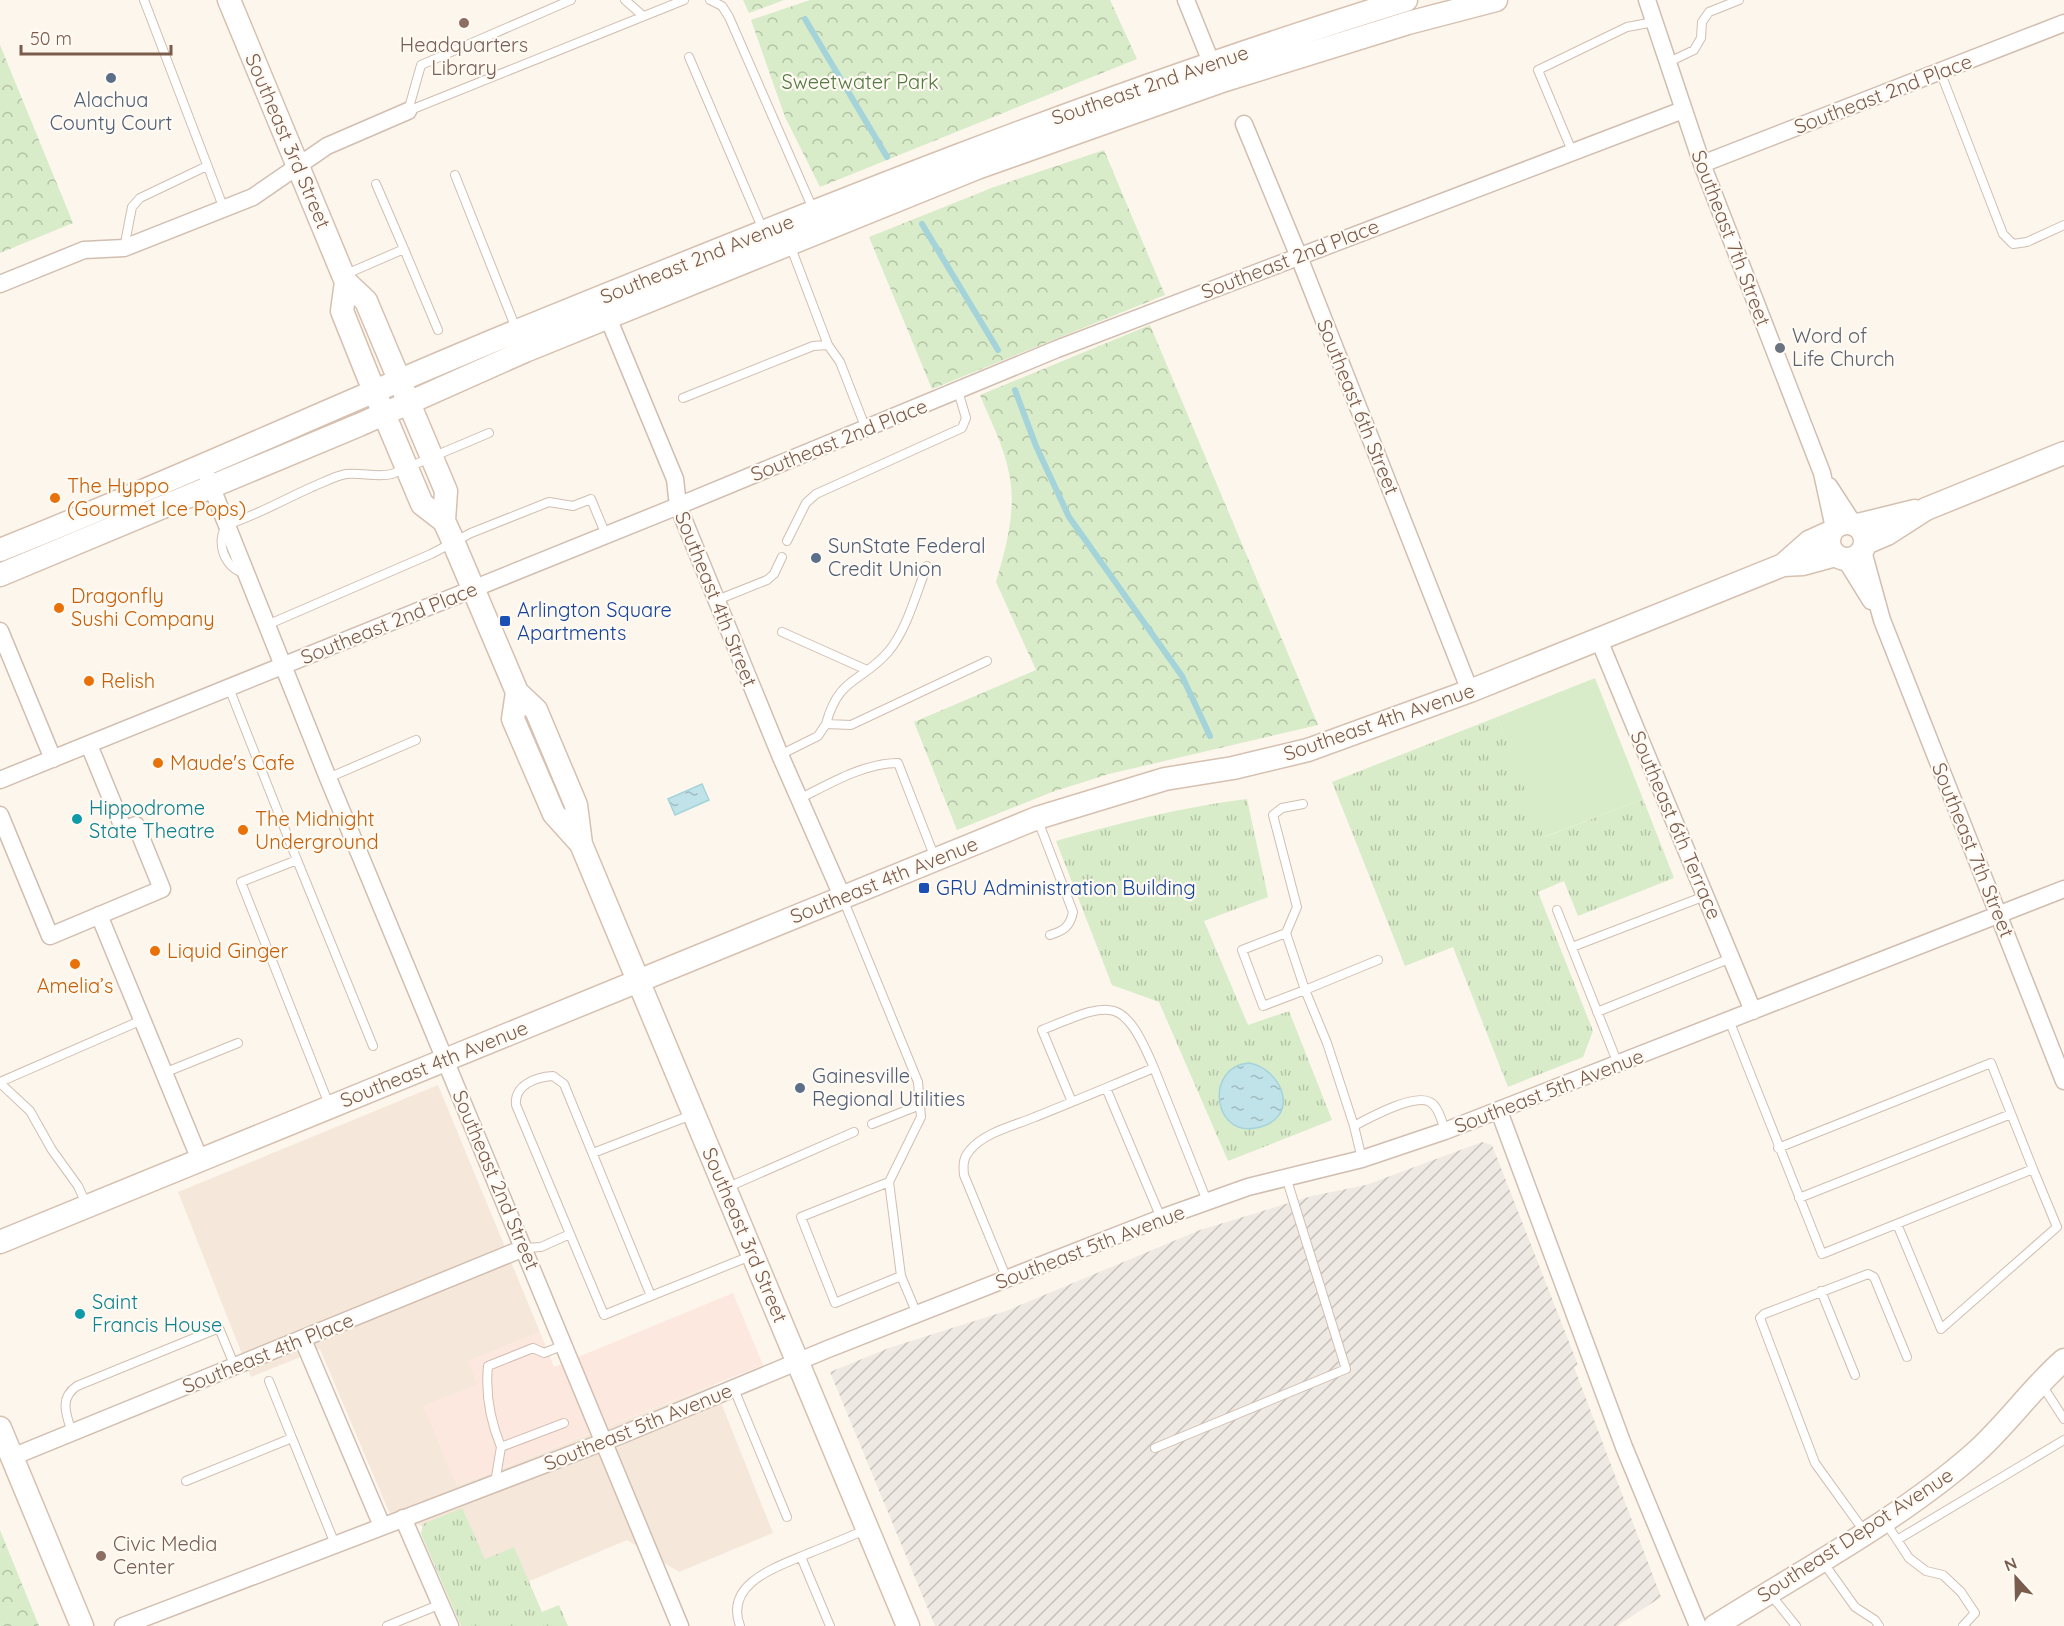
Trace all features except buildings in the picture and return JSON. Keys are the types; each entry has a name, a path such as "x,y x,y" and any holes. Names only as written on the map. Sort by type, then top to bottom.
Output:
{"street":[{"name":"Southeast 3rd Street","path":"229,0 345,279 366,301 446,491 444,521 517,692 513,719 554,814 581,844 908,1626"},
{"name":"Southeast 2nd Avenue","path":"208,477 400,381 521,341 777,238 976,168 1218,71 1406,0"},
{"name":"Southeast 2nd Avenue","path":"777,238 814,212 979,146 1218,71 1496,0"},
{"name":"Southeast 7th Street","path":"1647,0 1702,164 1848,540 1882,620 2064,1081"},
{"path":"1190,1 1218,71"},
{"name":"Southeast 2nd Place","path":"1702,164 2064,23"},
{"name":"Southeast 2nd Place","path":"0,780 678,506 1057,349 1683,110"},
{"path":"0,285 84,250 124,248 253,197 327,146 408,111"},
{"name":"Southeast 6th Street","path":"1244,124 1299,256 1470,691"},
{"name":"Southeast 3rd Street","path":"345,279 342,311 374,392 422,504 444,521"},
{"name":"Southeast 4th Street","path":"605,308 675,479 678,506 780,755 842,896"},
{"name":"Southeast 2nd Avenue","path":"0,550 384,414 409,403 521,341"},
{"name":"Southeast 4th Avenue","path":"0,1242 1037,818 1108,794 1165,779 1233,768 1308,750 1470,691 1783,565 1809,542 1848,540 1900,513 1926,509 2064,453"},
{"path":"0,575 208,477"},
{"name":"Southeast 2nd Street","path":"208,477 328,778 680,1626"},
{"path":"0,631 53,759"},
{"name":"Southeast 6th Terrace","path":"1599,640 1753,1011"},
{"path":"0,815 50,936 162,889 136,825 124,830 89,745"},
{"name":"Southeast 5th Avenue","path":"123,1626 603,1442 1161,1218 1207,1201 1286,1177 1362,1159 1499,1112 2064,889"},
{"path":"99,915 200,1160"},
{"path":"1499,1112 1624,1447 1698,1626"},
{"name":"Southeast 4th Place","path":"12,1457 524,1248"},
{"path":"303,1340 382,1526"},
{"name":"Southeast Depot Avenue","path":"1715,1626 1884,1520 1977,1451 2040,1382 2064,1360"},
{"path":"0,1428 82,1626"},
{"path":"403,1518 450,1626"}],"lane":[{"path":"144,0 181,91 190,126 224,209"},
{"path":"408,111 421,65 572,0"},
{"path":"625,0 642,15"},
{"path":"408,111 684,0"},
{"path":"710,0 722,6 729,17 814,212"},
{"path":"1667,64 1694,50 1701,38 1702,22 1709,12 1739,0"},
{"path":"1572,151 1538,70 1627,27 1653,22"},
{"path":"688,57 828,345 840,362 866,429"},
{"path":"1940,71 2003,234 2013,244 2027,242 2064,225"},
{"path":"124,248 132,207 140,198 207,166"},
{"path":"454,175 521,341"},
{"path":"376,184 438,330"},
{"path":"345,279 404,249"},
{"path":"683,398 813,346 828,345"},
{"path":"787,541 806,503 816,494 962,428 966,418 958,391"},
{"path":"227,525 347,474 380,477 489,433"},
{"path":"267,625 549,502 573,506 591,498 606,535"},
{"path":"717,600 767,580 774,574 782,557"},
{"path":"780,755 818,736 826,724 839,692 889,651 897,640 927,567"},
{"path":"782,632 867,670"},
{"path":"826,724 851,725 987,661"},
{"path":"229,688 373,1046"},
{"path":"328,778 416,740"},
{"path":"800,799 834,781 883,763 898,763 935,858"},
{"path":"1303,804 1282,808 1273,815 1297,907 1286,933 1305,990 1327,1043 1354,1126 1362,1159"},
{"path":"1037,818 1073,912 1071,922 1063,931 1050,935"},
{"path":"297,860 241,882 330,1107"},
{"path":"842,896 918,1082 921,1117 889,1182 902,1276 917,1315"},
{"path":"1572,947 1705,896"},
{"path":"1557,910 1618,1064"},
{"path":"1286,933 1242,950 1263,1006 1378,960"},
{"path":"1597,1012 1731,958"},
{"path":"1072,1102 1042,1030 1090,1011 1104,1008 1114,1011 1134,1025 1154,1068 1207,1201"},
{"path":"87,1206 78,1186 52,1150 30,1111 0,1083 142,1020"},
{"path":"1729,1020 1822,1254 2033,1169"},
{"path":"164,1073 238,1043"},
{"path":"1778,1148 1991,1063 2057,1227 1941,1329 1897,1224"},
{"path":"1007,1279 964,1175 962,1162 970,1150 985,1138 1154,1068"},
{"path":"651,1296 564,1084 559,1078 543,1076 530,1082 517,1093 516,1105 604,1315 754,1255"},
{"path":"1106,1088 1161,1218"},
{"path":"1354,1126 1394,1107 1416,1100 1429,1101 1436,1107 1445,1131"},
{"path":"872,1124 920,1105"},
{"path":"593,1153 694,1113"},
{"path":"1799,1198 2011,1114"},
{"path":"725,1188 854,1132"},
{"path":"1155,1448 1346,1369 1286,1177"},
{"path":"889,1182 801,1217 835,1303 902,1276"},
{"path":"524,1248 541,1247 570,1234"},
{"path":"1864,1532 1815,1463 1761,1324 1764,1314 1863,1274 1874,1277 1907,1357"},
{"path":"1821,1291 1855,1375"},
{"path":"72,1432 65,1400 68,1391 219,1328 234,1367"},
{"path":"495,1483 501,1447 488,1407 486,1384 488,1366 534,1347 544,1353 564,1345"},
{"path":"269,1381 335,1544"},
{"path":"2040,1382 2064,1419"},
{"path":"734,1389 787,1517"},
{"path":"501,1447 564,1423"},
{"path":"186,1481 292,1438"},
{"path":"1897,1540 2064,1440"},
{"path":"1884,1520 1909,1558 1926,1571 1943,1575 1961,1592 1975,1613 1963,1626"},
{"path":"740,1626 736,1616 740,1596 756,1578 772,1568 868,1529"},
{"path":"801,1557 830,1626"},
{"path":"1821,1559 1855,1607 1875,1620 1879,1626"},
{"path":"1769,1592 1796,1626"},
{"path":"392,1625 441,1604"}],"shaded area":[{"path":"438,1085 540,1332 469,1361 477,1383 457,1486 714,1385 773,1533 679,1572 627,1540 459,1611 422,1526 389,1512 320,1349 251,1377 178,1192"},
{"path":"1482,1142 1492,1145 1578,1365 1574,1367 1661,1597 1617,1626 935,1626 830,1372 889,1348 1006,1311 1200,1230 1312,1196 1366,1185"},
{"path":"733,1293 763,1365 457,1486 423,1406 477,1384 468,1361 540,1332 554,1367"}],"green space":[{"path":"743,0 784,0 749,13"},
{"name":"Sweetwater Park","path":"810,0 1110,0 1137,59 820,187 785,117 751,20"},
{"path":"0,45 73,223 0,253"},
{"path":"1104,150 1165,295 932,389 869,237 994,187"},
{"path":"1150,325 1318,725 1109,774 1052,792 957,830 914,722 1036,670 996,582 1009,528 1011,487 1004,453 980,395"},
{"path":"1595,678 1643,799 1544,837 1497,717"},
{"path":"1497,717 1545,837 1643,799 1674,878 1578,916 1564,881 1538,892 1593,1031 1583,1057 1508,1087 1453,947 1405,966 1332,782"},
{"path":"1247,799 1268,897 1204,921 1248,1025 1289,1011 1332,1120 1228,1161 1159,1002 1112,985 1056,841 1151,816"},
{"path":"462,1508 485,1559 514,1547 542,1612 559,1605 568,1626 461,1626 421,1534 423,1524"},
{"path":"0,1530 39,1626 0,1626"}],"water":[{"path":"702,784 709,800 675,815 668,799"},
{"path":"1249,1063 1271,1074 1282,1094 1283,1105 1279,1115 1270,1123 1256,1128 1241,1128 1230,1122 1223,1112 1220,1087 1225,1076 1235,1067"}],"waterway":[{"path":"805,19 887,157"},
{"path":"922,224 998,350"},
{"path":"1015,390 1036,446 1069,517 1182,676 1210,736"}],"place":[{"name":"Headquarters Library","path":"464,23"},
{"name":"Alachua County Court","path":"111,78"},
{"name":"Word of Life Church","path":"1780,348"},
{"name":"The Hyppo (Gourmet Ice Pops)","path":"55,498"},
{"name":"SunState Federal Credit Union","path":"816,558"},
{"name":"Dragonfly Sushi Company","path":"59,608"},
{"name":"Arlington Square Apartments","path":"505,621"},
{"name":"Relish","path":"89,681"},
{"name":"Maude's Cafe","path":"158,763"},
{"name":"Hippodrome State Theatre","path":"77,819"},
{"name":"The Midnight Underground","path":"243,830"},
{"name":"GRU Administration Building","path":"924,888"},
{"name":"Liquid Ginger","path":"155,951"},
{"name":"Amelia’s","path":"75,964"},
{"name":"Gainesville Regional Utilities","path":"800,1088"},
{"name":"Saint Francis House","path":"80,1314"},
{"name":"Civic Media Center","path":"101,1556"}]}
